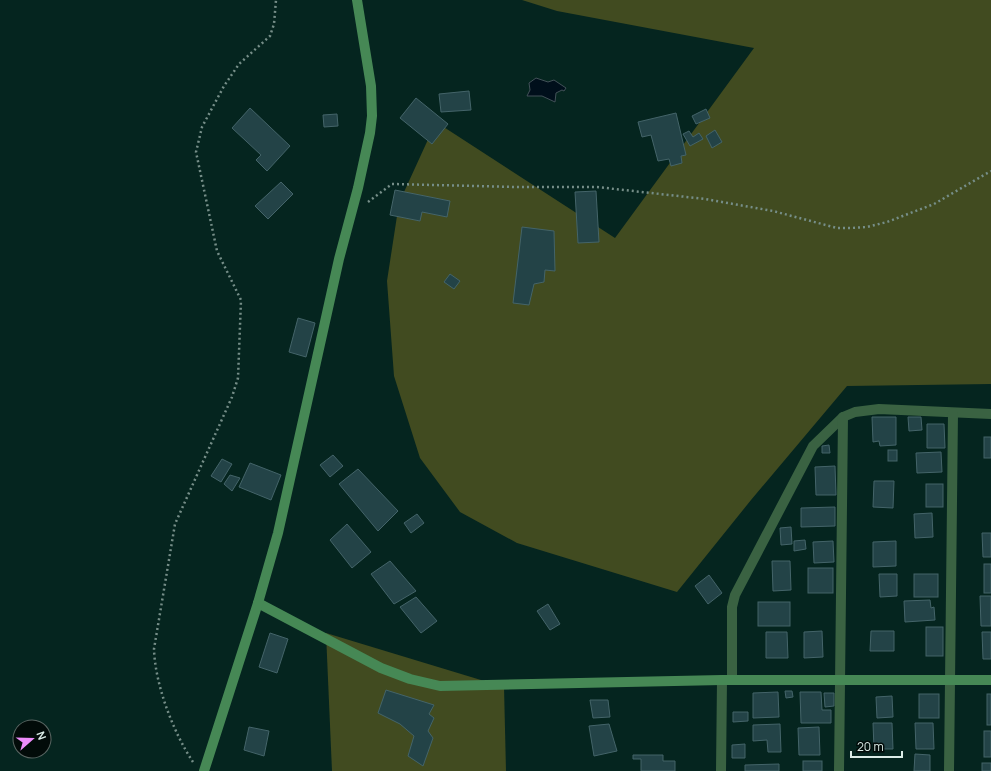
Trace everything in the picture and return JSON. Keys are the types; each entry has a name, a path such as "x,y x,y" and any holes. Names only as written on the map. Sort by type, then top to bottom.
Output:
{"street":[{"path":"204,771 258,603 278,533 339,259 363,165 372,116 371,86 357,0"},
{"path":"721,771 732,607 735,595 813,446 843,417 855,412 879,409 991,414"},
{"path":"949,771 953,412"},
{"path":"839,771 843,417"},
{"path":"258,603 381,668 410,679 440,686 727,680 991,680"}],"path":[{"path":"195,765 187,754 171,719 160,688 154,666 154,648 175,524 232,397 238,378 241,300 217,251 196,152 202,127 224,86 239,64 270,36 274,24 276,0"},
{"path":"351,214 392,184 597,187 705,199 773,211 837,228 867,227 887,222 934,204 991,171"}],"green space":[{"path":"522,0 991,0 991,384 847,386 751,500 677,592 517,543 460,512 420,458 394,376 387,281 399,203 436,122 615,238 754,48 557,11"},
{"path":"326,633 504,687 506,771 332,771"}],"water":[{"path":"536,78 548,82 554,80 566,88 564,91 562,90 556,93 555,102 542,96 527,96 530,90 529,83"}],"building":[{"path":"469,91 471,110 441,112 439,94"},
{"path":"416,98 448,124 432,144 400,118"},
{"path":"250,108 290,146 267,171 256,160 261,155 232,128"},
{"path":"706,109 710,118 696,124 692,116"},
{"path":"676,113 686,155 681,156 682,163 671,166 669,159 658,161 651,135 642,137 638,122"},
{"path":"337,114 338,126 324,127 323,115"},
{"path":"715,130 722,142 712,148 706,136"},
{"path":"689,131 693,137 699,133 703,139 690,146 683,134"},
{"path":"281,182 293,194 268,219 255,206"},
{"path":"395,190 450,201 447,217 422,212 420,221 390,215"},
{"path":"596,191 599,242 578,243 575,192"},
{"path":"522,227 554,231 555,271 545,270 544,282 534,284 529,305 513,303"},
{"path":"450,274 460,281 454,289 444,282"},
{"path":"298,318 315,323 306,357 289,352"},
{"path":"872,417 896,417 896,445 880,446 879,441 873,442"},
{"path":"908,417 921,417 922,430 909,431"},
{"path":"927,424 944,424 945,448 927,448"},
{"path":"984,437 991,437 991,458 984,458"},
{"path":"829,445 830,453 822,453 822,446"},
{"path":"888,450 897,450 897,461 888,461"},
{"path":"941,452 942,472 917,473 916,453"},
{"path":"333,455 343,466 330,477 320,465"},
{"path":"222,459 232,464 221,482 211,476"},
{"path":"250,463 281,475 271,500 239,487"},
{"path":"835,466 836,495 816,495 815,467"},
{"path":"358,469 398,511 378,531 339,484"},
{"path":"230,475 240,478 232,491 224,484"},
{"path":"874,481 894,481 893,508 873,507"},
{"path":"926,484 943,484 943,507 926,507"},
{"path":"835,507 835,526 801,527 801,508"},
{"path":"932,513 933,537 915,538 914,514"},
{"path":"417,514 424,523 411,533 404,523"},
{"path":"347,524 371,552 352,568 330,540"},
{"path":"791,527 792,544 781,545 780,528"},
{"path":"982,533 991,533 991,557 983,557"},
{"path":"805,540 806,549 794,551 794,541"},
{"path":"833,541 834,562 814,563 813,542"},
{"path":"896,541 896,566 873,567 873,542"},
{"path":"390,561 416,591 394,604 371,574"},
{"path":"772,561 790,561 791,590 773,591"},
{"path":"984,564 991,564 991,593 984,593"},
{"path":"808,568 833,568 833,593 808,593"},
{"path":"879,574 897,574 897,596 880,597"},
{"path":"914,574 938,574 938,597 914,597"},
{"path":"709,575 722,593 708,604 695,586"},
{"path":"980,596 991,596 991,626 981,626"},
{"path":"416,597 437,621 421,633 400,607"},
{"path":"930,600 931,608 934,607 935,620 905,622 904,601"},
{"path":"758,602 790,602 790,626 758,626"},
{"path":"548,604 560,624 550,630 537,611"},
{"path":"926,627 943,627 943,656 926,656"},
{"path":"822,631 823,657 804,658 804,632"},
{"path":"871,631 894,631 894,651 870,651"},
{"path":"766,632 787,632 788,658 766,658"},
{"path":"982,632 991,632 991,659 983,659"},
{"path":"270,633 288,639 277,673 259,667"},
{"path":"386,690 434,705 429,714 434,718 428,731 433,738 423,766 408,756 414,736 400,724 378,713"},
{"path":"785,691 792,691 793,697 786,698"},
{"path":"778,692 779,717 753,718 753,693"},
{"path":"800,692 821,692 822,710 831,710 831,723 801,723"},
{"path":"824,693 834,693 834,706 825,707"},
{"path":"919,694 939,694 939,718 919,718"},
{"path":"987,694 991,694 991,725 987,725"},
{"path":"892,696 893,717 877,718 876,697"},
{"path":"590,700 608,700 610,717 593,718"},
{"path":"733,712 748,712 748,721 733,722"},
{"path":"873,723 892,723 893,749 874,749"},
{"path":"915,723 933,723 934,749 916,749"},
{"path":"609,724 617,751 594,756 589,726"},
{"path":"780,724 781,752 768,752 767,740 753,741 753,725"},
{"path":"249,727 269,731 264,756 244,750"},
{"path":"819,727 820,755 799,755 798,728"},
{"path":"984,731 991,731 991,757 984,757"},
{"path":"745,744 745,758 732,758 732,745"},
{"path":"915,754 930,755 930,771 914,771"},
{"path":"633,755 663,755 663,761 675,761 675,771 641,771 641,759 633,759"},
{"path":"803,761 822,761 822,771 803,771"},
{"path":"982,763 991,763 991,771 982,771"},
{"path":"779,764 779,771 745,771 745,765"}]}
